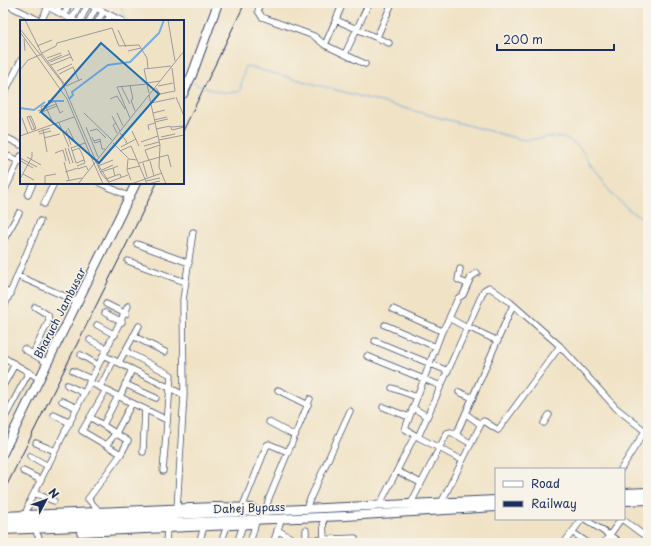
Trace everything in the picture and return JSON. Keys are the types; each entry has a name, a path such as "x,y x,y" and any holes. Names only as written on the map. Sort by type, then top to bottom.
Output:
{"highway":[{"path":"184,92 192,75 218,3"},
{"name":"Bharuch Jambusar","path":"3,453 6,439 40,379 136,184"},
{"path":"625,494 648,492"},
{"name":"Dahej Bypass","path":"272,514 323,516 495,500"},
{"path":"625,501 648,500"},
{"name":"Dahej Bypass","path":"3,530 379,506 495,506"},
{"path":"3,516 242,508 272,514"},
{"path":"3,535 243,525 256,522 272,514"},
{"name":"Dahej Bypass","path":"3,523 129,521"}],"street":[{"path":"4,3 39,20"},
{"path":"40,3 49,5 57,12 74,20 80,3"},
{"path":"57,12 61,3"},
{"path":"64,15 70,3"},
{"path":"260,3 258,11 262,17 314,36 325,45 365,64"},
{"path":"325,45 343,3"},
{"path":"345,54 369,3"},
{"path":"377,37 392,3"},
{"path":"80,20 87,4 118,20"},
{"path":"42,20 49,5"},
{"path":"90,20 96,8"},
{"path":"99,20 103,12"},
{"path":"108,20 110,15"},
{"path":"336,20 390,43"},
{"path":"3,96 20,64"},
{"path":"3,136 20,144"},
{"path":"3,154 20,160 3,194"},
{"path":"28,195 33,184"},
{"path":"44,204 54,184"},
{"path":"113,185 130,197"},
{"path":"3,241 19,213"},
{"path":"3,310 11,294 40,221"},
{"path":"177,509 184,395 183,300 193,232"},
{"path":"137,244 188,262"},
{"path":"128,261 185,282"},
{"path":"460,269 458,280 468,284"},
{"path":"462,460 405,429 442,331 458,298 462,296 471,277 477,273"},
{"path":"18,276 78,302"},
{"path":"379,506 427,416 486,288 491,288 513,305 560,346 616,408 647,431 622,468"},
{"path":"3,290 11,294"},
{"path":"106,304 126,314"},
{"path":"456,435 513,305"},
{"path":"25,515 34,493 98,365 126,314 128,306"},
{"path":"33,354 49,320 48,315 35,307"},
{"path":"393,309 442,331"},
{"path":"105,313 122,322"},
{"path":"449,319 498,341"},
{"path":"97,325 115,335"},
{"path":"385,325 436,347"},
{"path":"119,454 82,431 117,361 126,351 139,326"},
{"path":"133,336 165,352"},
{"path":"90,340 107,349"},
{"path":"375,341 448,371"},
{"path":"439,506 480,424 483,421 498,430 560,346"},
{"path":"24,349 48,363"},
{"path":"126,351 170,373 163,471"},
{"path":"81,355 98,365"},
{"path":"104,355 184,395"},
{"path":"3,356 40,379"},
{"path":"367,356 441,386"},
{"path":"3,386 15,364"},
{"path":"103,425 132,369"},
{"path":"73,371 103,389 167,420"},
{"path":"3,421 29,372"},
{"path":"125,384 156,398"},
{"path":"67,385 84,393"},
{"path":"392,388 417,397"},
{"path":"273,543 277,530 272,514 288,452 309,402 278,390"},
{"path":"459,392 473,398"},
{"path":"62,401 77,408"},
{"path":"107,444 116,433 132,403"},
{"path":"383,407 409,417"},
{"path":"413,408 427,416"},
{"path":"143,452 145,409"},
{"path":"305,510 350,411"},
{"path":"466,414 480,424"},
{"path":"54,415 70,423"},
{"path":"544,423 549,415"},
{"path":"90,417 128,441 88,499 100,512"},
{"path":"269,422 295,436"},
{"path":"410,505 447,433 451,432 470,443"},
{"path":"36,443 55,451"},
{"path":"242,508 267,445 269,444 288,452"},
{"path":"30,456 48,466"},
{"path":"397,470 421,483"},
{"path":"23,471 41,480"},
{"path":"34,493 54,501"},
{"path":"323,516 324,539"},
{"path":"564,543 583,520"},
{"path":"585,520 620,543"},
{"path":"604,543 620,520"},
{"path":"622,520 642,534"},
{"path":"250,543 256,522"},
{"path":"237,543 243,525"},
{"path":"221,543 227,526"},
{"path":"199,543 204,527"},
{"path":"166,543 167,529"},
{"path":"277,530 300,543"},
{"path":"306,530 306,541 324,539 335,541 355,538"},
{"path":"572,532 588,543"},
{"path":"37,534 42,543"}],"waterway":[{"path":"119,3 128,20"},
{"path":"193,83 222,92 229,93 240,91 245,66 523,140 553,137 563,138 569,140 579,148 602,182 620,202 633,213 648,220"}],"railway":[{"path":"184,129 245,3"},
{"path":"3,493 157,184"}]}
